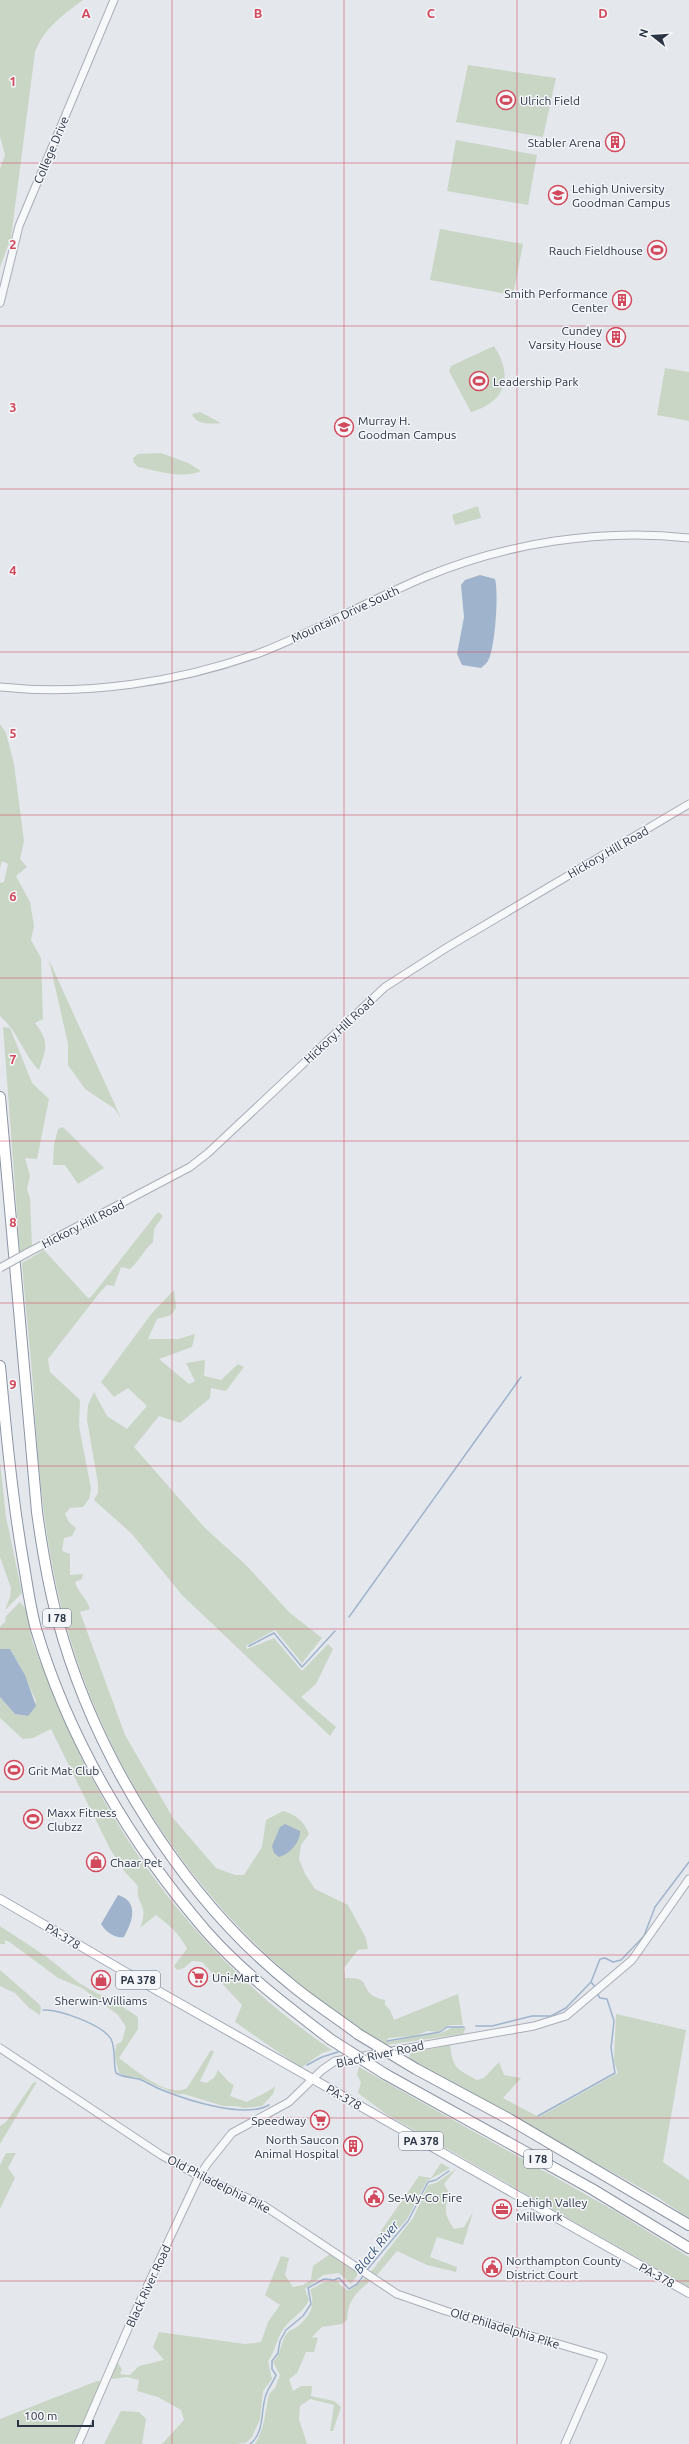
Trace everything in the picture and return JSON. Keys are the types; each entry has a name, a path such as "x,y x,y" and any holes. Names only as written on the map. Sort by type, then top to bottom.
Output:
{"highway":[{"name":"I 78","path":"0,1097 37,1512 45,1568 58,1621 85,1699 124,1782 187,1876 232,1930 294,1987 358,2034 416,2069 515,2123 689,2225"},
{"name":"I 78","path":"0,1366 16,1522 36,1628 66,1712 127,1825 149,1859 207,1932 274,1995 330,2039 385,2074 592,2189 689,2248"}],"main road":[{"name":"PA-378","path":"0,1899 314,2080 689,2293"}],"street":[{"name":"College Drive","path":"0,303 19,226 114,0"},
{"name":"Mountain Drive South","path":"0,686 52,689 96,687 187,674 260,652 427,576 508,551 588,537 649,535 689,538"},
{"name":"Hickory Hill Road","path":"0,1268 190,1167 208,1153 385,987 446,948 689,804"},
{"name":"Black River Road","path":"78,2444 136,2310 199,2176 227,2137 247,2124 289,2102 314,2080 328,2065 341,2059 547,2023 566,2016 598,1990 640,1950 689,1879"},
{"name":"Old Philadelphia Pike","path":"0,2048 158,2152 199,2176 264,2205 397,2294 418,2302 603,2357 565,2444"}],"green space":[{"path":"0,0 83,0 61,17 49,29 43,36 35,52 11,238 0,267 0,169 5,155 0,136"},
{"name":"Ulrich Field","path":"468,65 556,78 543,137 456,122"},
{"path":"456,140 537,155 528,205 447,191"},
{"path":"440,229 523,244 513,295 430,280"},
{"name":"Leadership Park","path":"494,346 503,367 505,377 503,386 499,394 492,402 471,412 449,371 451,366"},
{"path":"665,368 689,372 689,421 657,415"},
{"path":"200,412 221,423 200,422 194,418 192,414"},
{"path":"161,453 188,463 201,471 186,474 170,474 138,467 134,463 133,458 138,454"},
{"path":"478,506 481,518 455,525 452,515"},
{"path":"0,724 6,733 14,764 24,841 20,859 27,867 16,876 30,902 34,926 31,940 41,958 43,1019 35,1023 43,1035 45,1041 45,1051 39,1070 33,1064 16,1035 0,1016 0,883 4,882 8,864 2,861 0,868"},
{"path":"49,960 121,1118 115,1109 85,1089 68,1065 68,1044"},
{"path":"3,1027 10,1028 32,1083 49,1099 37,1159 25,1158 30,1176 27,1189 30,1198 32,1246 20,1253"},
{"path":"63,1127 104,1168 78,1184 65,1165 53,1165 54,1145 58,1129"},
{"path":"158,1212 163,1216 154,1229 153,1242 130,1269 121,1267 114,1286 107,1285 101,1291 48,1359 50,1372 80,1400 79,1426 91,1489 89,1499 83,1507 70,1508 65,1514 69,1522 76,1528 72,1536 64,1538 62,1551 70,1554 70,1575 83,1574 82,1579 75,1582 90,1609 80,1612 125,1735 173,1818 216,1868 235,1875 244,1875 262,1847 266,1820 283,1811 292,1814 302,1822 309,1834 301,1845 299,1859 305,1874 315,1889 348,1905 366,1938 368,1949 358,1950 344,1968 345,1978 358,1979 364,1983 369,1992 378,1998 385,2000 385,2005 390,2010 394,2020 458,1994 463,2025 449,2025 438,2032 428,2031 413,2036 388,2038 387,2042 441,2033 454,2027 466,2028 463,2034 385,2045 325,2004 270,1958 219,1905 174,1848 134,1786 101,1721 75,1654 56,1584 47,1534 38,1460 32,1370 22,1263 44,1250 88,1298 91,1297"},
{"path":"174,1290 176,1308 171,1315 157,1319 148,1339 178,1339 195,1334 192,1347 159,1359 189,1384 195,1381 186,1363 205,1360 204,1376 221,1380 238,1364 244,1367 226,1391 211,1388 210,1398 180,1423 159,1416 134,1447 205,1528 247,1566 290,1613 322,1638 302,1663 275,1630 246,1646 247,1649 274,1638 302,1671 328,1644 333,1649 316,1684 301,1697 336,1727 330,1736 182,1595 132,1534 94,1500 98,1493 98,1483 87,1420 88,1405 94,1392 107,1416 127,1429 147,1406 128,1388 114,1397 101,1382 152,1313"},
{"path":"0,1462 6,1517 22,1593 5,1610 10,1597 11,1588 0,1557"},
{"path":"20,1602 25,1608 28,1616 33,1643 37,1654 73,1739 99,1791 129,1841 162,1889 200,1934 240,1976 285,2015 332,2050 322,2053 301,2068 235,2022 242,2005 202,1962 192,1961 184,1968 177,1970 174,1966 187,1949 177,1934 165,1922 156,1915 140,1928 143,1920 143,1909 138,1897 138,1886 125,1872 110,1849 51,1729 33,1738 23,1739 0,1718 0,1697 15,1714 28,1716 36,1701 20,1666 10,1649 0,1649 0,1627 5,1622 6,1616"},
{"path":"0,1926 47,1957 79,1983 98,1994 116,1999 117,2003 138,2017 138,2029 119,2058 142,2075 170,2090 187,2088 211,2050 214,2052 200,2081 206,2083 214,2078 218,2070 229,2082 234,2085 230,2096 247,2102 275,2086 273,2094 262,2106 244,2108 236,2106 223,2106 184,2094 176,2094 136,2077 130,2078 119,2073 115,2057 116,2045 122,2041 126,2027 118,2015 82,1988 58,1978 11,1943 5,1940 5,1944 0,1944"},
{"path":"0,1970 38,2003 41,2007 40,2015 29,2008 15,1993 0,1986"},
{"path":"616,2014 686,2030 663,2162 689,2180 689,2218 657,2197 409,2059 410,2053 450,2045 451,2053 457,2067 477,2080 484,2078 499,2062 504,2075 521,2078 503,2098 539,2117 618,2073 614,2061"},
{"path":"359,2067 615,2211 689,2257 689,2287 386,2114 358,2093 361,2082 357,2075"},
{"path":"37,2082 0,2144 0,2126 6,2122 33,2083"},
{"path":"6,2153 16,2153 8,2168 15,2178 0,2209 0,2165"},
{"path":"441,2163 450,2168 427,2181 407,2219 364,2269 384,2244 376,2238 419,2176 431,2178"},
{"path":"456,2169 444,2184 450,2194 446,2204 447,2216 454,2229 464,2227 473,2212 463,2245 437,2237 430,2257 457,2267 456,2272 427,2265 397,2251 377,2275 370,2273 413,2218 428,2185 436,2183"},
{"path":"330,2254 359,2273 351,2284 339,2273 323,2275 305,2289 309,2300 307,2304 281,2332 273,2353 268,2361 272,2379 263,2391 260,2419 252,2437 246,2443 236,2444 162,2444 184,2420 181,2410 158,2397 137,2391 139,2380 127,2377 111,2379 117,2362 122,2369 120,2374 130,2375 139,2366 164,2360 153,2347 159,2332 245,2344 261,2342 268,2322 280,2305 265,2295 281,2256 289,2258 285,2275 293,2287 303,2285 311,2280 313,2266"},
{"path":"365,2278 370,2281 353,2298 349,2307 347,2320 342,2324 322,2327 312,2337 318,2338 314,2352 306,2352 297,2373 289,2379 293,2391 301,2386 312,2386 311,2396 334,2401 341,2407 333,2431 330,2431 334,2405 310,2399 300,2406 299,2419 307,2444 255,2444 263,2426 269,2394 275,2388 280,2375 273,2362 278,2355 285,2335 302,2323 311,2310 312,2296 310,2290 324,2282 338,2281 340,2285 349,2291"},
{"path":"100,2381 99,2389 73,2444 0,2444 0,2419"},
{"path":"121,2411 139,2412 146,2419 142,2444 104,2444"}],"water":[{"path":"480,575 495,579 497,596 493,645 488,661 481,668 462,665 457,654 464,617 461,585 465,580"},
{"path":"0,1649 10,1649 25,1675 36,1706 28,1716 15,1714 0,1697"},
{"path":"285,1824 300,1831 300,1835 294,1847 287,1854 279,1857 274,1853 272,1846 280,1827"},
{"path":"118,1895 125,1898 132,1907 130,1925 124,1937 117,1937 111,1934 101,1924"}],"waterway":[{"path":"349,1617 521,1377"},
{"path":"249,1646 274,1633 302,1667 335,1631"},
{"name":"Black River","path":"595,1987 591,1982 600,1959 605,1958 613,1962 621,1960 644,1936 655,1907 689,1862"},
{"path":"476,2026 492,2026 532,2016 551,2016 566,2008 591,1982"},
{"name":"Black River","path":"538,2116 615,2073 611,2048 614,2021 607,1999 600,1998 597,1993"},
{"path":"43,2010 50,2010 69,2015 99,2028 111,2039 113,2043 115,2069 116,2073 119,2075 139,2079 159,2089 200,2103 245,2110 258,2109 269,2105"},
{"path":"387,2041 440,2032 447,2027 464,2027"},
{"path":"307,2065 322,2057 338,2052"},
{"name":"Black River","path":"366,2271 408,2221 428,2182 436,2180 449,2171"},
{"name":"Black River","path":"250,2444 258,2435 266,2395 276,2375 272,2369 272,2361 278,2353 280,2341 286,2330 303,2316 311,2304 308,2288 324,2279 334,2280 339,2278 349,2289 357,2284 364,2275"}],"place":[{"name":"Ulrich Field","path":"506,100"},
{"name":"Stabler Arena","path":"615,142"},
{"name":"Lehigh University Goodman Campus","path":"558,195"},
{"name":"Rauch Fieldhouse","path":"657,250"},
{"name":"Smith Performance Center","path":"622,300"},
{"name":"Cundey Varsity House","path":"616,337"},
{"name":"Leadership Park","path":"479,381"},
{"name":"Murray H. Goodman Campus","path":"344,427"},
{"name":"Grit Mat Club","path":"14,1770"},
{"name":"Maxx Fitness Clubzz","path":"33,1819"},
{"name":"Chaar Pet","path":"96,1862"},
{"name":"Uni-Mart","path":"198,1977"},
{"name":"Sherwin-Williams","path":"101,1980"},
{"name":"Speedway","path":"320,2120"},
{"name":"North Saucon Animal Hospital","path":"353,2146"},
{"name":"Se-Wy-Co Fire","path":"374,2197"},
{"name":"Lehigh Valley Millwork","path":"502,2209"},
{"name":"Northampton County District Court","path":"492,2267"}]}
